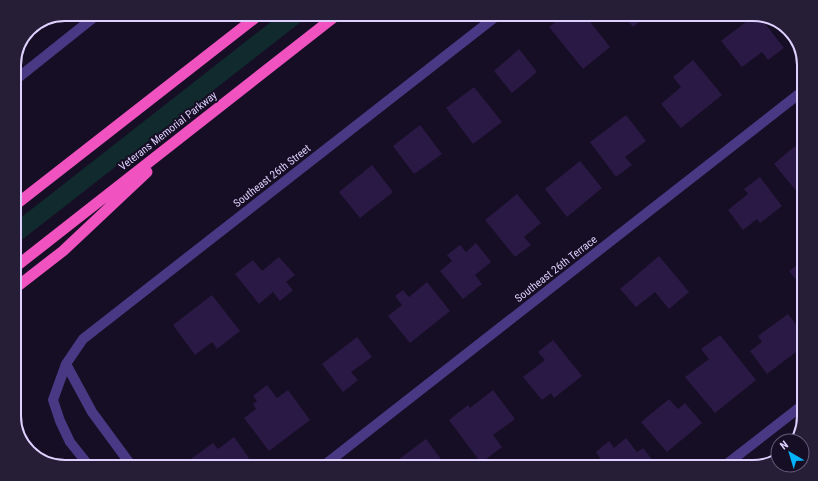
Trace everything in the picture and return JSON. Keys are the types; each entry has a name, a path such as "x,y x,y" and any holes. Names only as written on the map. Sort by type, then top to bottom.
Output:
{"highway":[{"path":"21,201 251,21"},
{"name":"Veterans Memorial Parkway","path":"21,263 329,21"},
{"path":"21,284 63,251 198,124"}],"street":[{"path":"21,75 89,21"},
{"name":"Southeast 26th Street","path":"84,460 70,442 60,421 53,400 66,364 83,339 490,21"},
{"name":"Southeast 26th Terrace","path":"331,460 797,95"},
{"path":"66,364 92,412 127,460"},
{"path":"732,460 797,409"}],"green space":[{"path":"272,21 302,21 21,241 21,218"}],"building":[{"path":"556,21 590,21 610,47 583,69 549,27"},
{"path":"628,21 640,21 633,27"},
{"path":"747,21 759,21 764,22 784,48 768,60 762,52 742,67 721,41"},
{"path":"519,49 537,72 512,93 494,71"},
{"path":"693,60 722,95 681,128 661,104 681,87 673,77"},
{"path":"474,87 502,122 473,144 446,108"},
{"path":"626,115 646,141 625,157 632,165 616,177 590,142"},
{"path":"420,125 442,154 414,174 393,146"},
{"path":"795,146 797,148 797,192 774,164"},
{"path":"580,161 602,188 567,217 545,189"},
{"path":"372,165 393,192 360,218 339,192"},
{"path":"760,177 782,206 760,223 757,219 743,230 728,210 748,194 744,189"},
{"path":"517,194 541,223 524,237 531,245 515,257 485,220"},
{"path":"476,243 491,262 475,275 482,284 463,299 440,271 452,261 447,255 460,245 466,252"},
{"path":"659,256 689,292 669,309 655,292 636,307 620,289"},
{"path":"279,257 295,275 286,282 293,290 280,301 273,292 259,304 235,274 253,260 262,271"},
{"path":"797,265 797,281 789,271"},
{"path":"427,282 450,311 410,343 388,316 402,305 395,296 403,290 409,297"},
{"path":"212,295 240,331 217,349 212,342 195,355 173,325"},
{"path":"788,314 797,326 797,351 767,374 750,351 762,342 758,336"},
{"path":"720,335 756,380 715,413 685,377 709,359 701,349"},
{"path":"357,337 372,357 351,372 358,380 343,392 322,364"},
{"path":"553,340 582,376 554,398 551,393 542,400 523,377 545,360 538,352"},
{"path":"267,385 277,398 288,390 310,420 269,451 244,418 256,409 253,404 257,401 253,396"},
{"path":"493,390 515,419 493,435 502,447 485,460 479,460 449,420 468,405 470,408"},
{"path":"669,399 678,409 685,403 702,423 667,452 641,422"},
{"path":"234,437 249,458 246,460 189,460 213,443 218,449"},
{"path":"626,438 637,452 643,448 652,460 598,460 600,458 596,452 609,441 614,448"},
{"path":"426,439 441,459 440,460 398,460"}]}
